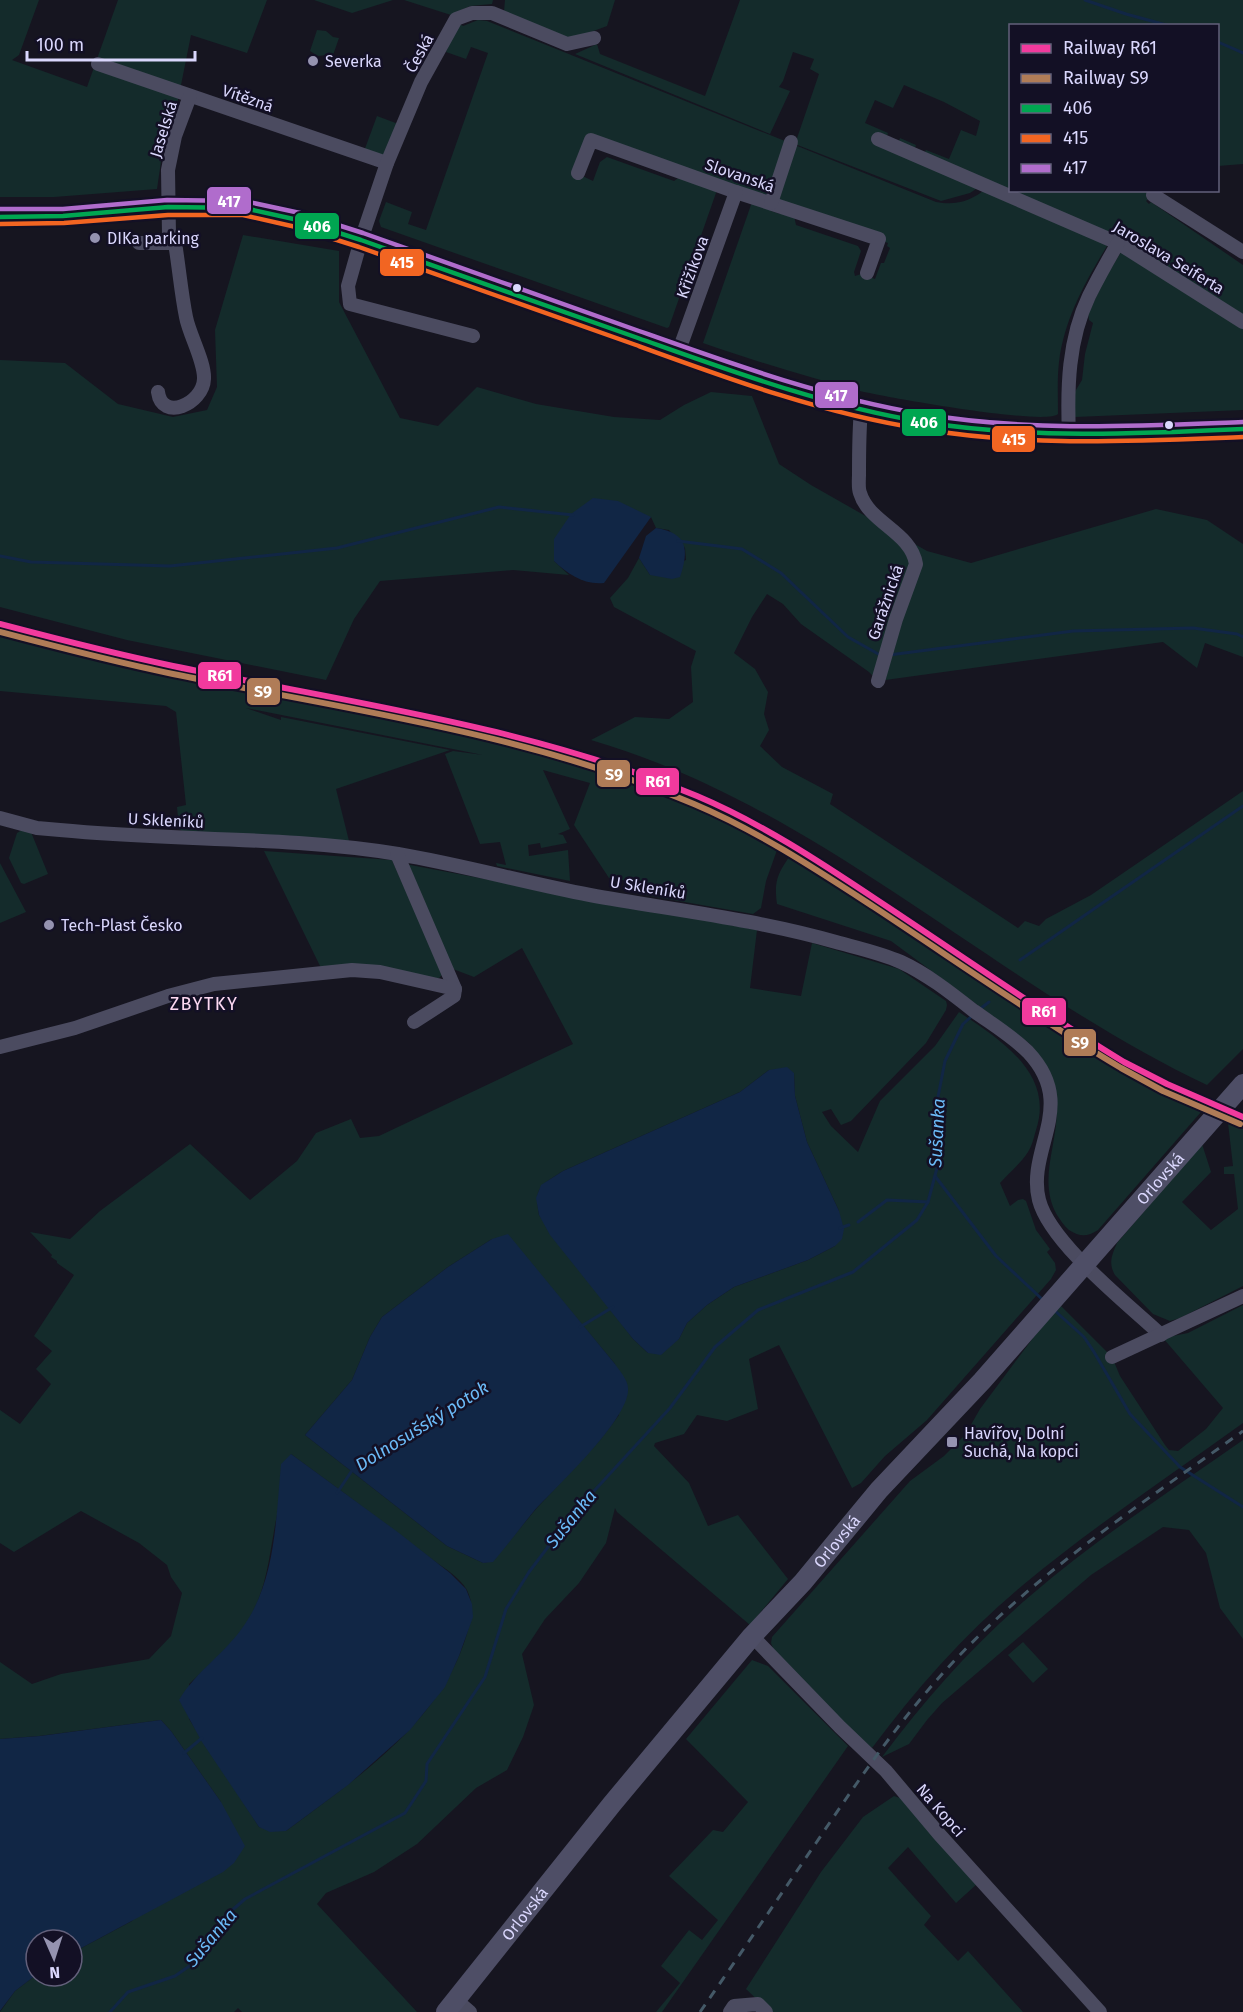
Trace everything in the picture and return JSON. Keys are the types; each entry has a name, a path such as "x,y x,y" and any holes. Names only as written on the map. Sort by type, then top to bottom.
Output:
{"main road":[{"name":"Orlovská","path":"457,2008 612,1804 752,1636 803,1582 879,1490 982,1381 1243,1084"}],"street":[{"path":"495,14 499,0"},
{"name":"Česká","path":"473,336 350,304 348,286 387,163 421,82 456,19 472,13 495,14 567,44 594,38"},
{"name":"Vítězná","path":"98,64 387,163"},
{"name":"Jaselská","path":"158,392 164,405 173,408 187,405 199,395 204,379 186,318 175,243 169,235 168,170 175,136 190,96"},
{"name":"Jaroslava Seiferta","path":"878,139 1118,243 1243,322"},
{"name":"Slovanská","path":"578,172 591,140 736,192 879,239 867,273"},
{"path":"771,203 791,142"},
{"name":"Křižíkova","path":"678,352 736,192"},
{"path":"1153,195 1243,252"},
{"path":"0,217 63,216 168,207 244,208 298,220 361,240 759,381 861,410 967,428 1069,435 1133,435 1243,429"},
{"path":"139,243 175,243"},
{"path":"1069,435 1069,370 1074,345 1089,297 1118,243"},
{"name":"Garážnická","path":"861,410 860,493 878,517 901,537 915,555 916,564 879,677"},
{"name":"U Skleníků","path":"0,818 37,828 278,842 398,854 590,895 785,928 901,962 967,1005 1025,1050 1040,1067 1049,1091 1050,1110 1037,1176 1040,1202 1053,1229 1084,1264 1161,1335"},
{"path":"398,854 455,989 454,996 414,1022"},
{"path":"0,1047 75,1028 168,996 214,984 351,970 380,972 455,989"},
{"path":"1112,1357 1243,1296"},
{"name":"Na Kopci","path":"752,1636 886,1771 939,1834 1100,2012"},
{"path":"730,2012 734,2006 758,2004 766,2012"}],"green space":[{"path":"0,0 39,0 19,55 12,60 87,87 118,0 267,0 247,53 191,35 178,100 163,148 157,189 54,197 0,197"},
{"path":"314,0 393,0 352,13"},
{"path":"404,0 493,0 492,4 470,6 451,15"},
{"path":"505,0 615,0 607,26 569,40 504,12"},
{"path":"740,0 1243,0 1243,164 1219,166 1219,24 1009,24 1009,190 982,185 970,193 941,201 795,144 819,74 810,69 814,59 793,52 779,87 790,91 770,134 575,54 597,44 600,54 705,96","holes":["904,85 980,121 976,136 961,130 949,159 926,150 924,153 915,148 916,145 900,138 899,141 887,136 888,133 865,123 875,100 893,108"]},
{"path":"478,20 487,21 936,202 963,201 987,188 1103,240 1107,246 1083,287 1062,346 1058,368 1058,414 1047,417 997,414 860,391 703,343 752,202 771,208 771,211 780,214 781,211 794,216 796,225 858,246 861,251 854,272 855,276 861,274 875,279 890,248 887,246 888,243 586,136 572,171 593,181 600,162 607,157 674,181 681,176 717,190 667,328 381,227 379,221 386,202 412,212 408,224 426,230 488,53 471,47 466,59 446,52 460,24 463,26"},
{"path":"317,30 326,31 333,37 339,38 332,58 327,55 318,56 310,51"},
{"path":"377,116 401,125 385,161 363,154"},
{"path":"1013,192 1155,192 1149,201 1149,198 1146,201 1149,204 1151,202 1243,265 1243,410 1075,417 1073,395 1082,380 1085,354 1093,323 1089,320 1088,314 1104,280 1132,234 1125,230 1118,243"},
{"path":"243,235 339,251 339,302 400,418 438,426 477,387 536,404 614,417 660,420 711,392 752,396 779,464 811,485 927,551 971,563 1156,509 1207,520 1243,544 1243,657 1205,643 1197,668 1163,642 878,681 869,672 801,624 783,604 767,594 752,617 734,653 755,669 768,692 764,714 769,730 760,746 782,767 833,794 830,804 1018,928 1025,921 1039,926 1046,919 1091,895 1243,791 1243,1049 1207,1085 1129,1044 1053,998 831,852 754,808 675,770 591,740 635,717 669,719 693,702 691,667 696,651 614,607 610,598 628,578 639,558 650,575 686,560 685,548 669,530 656,528 651,517 554,561 569,575 513,570 380,581 354,619 326,680 127,640 0,607 0,360 65,363 118,404 173,417 207,410 217,387 215,330"},
{"path":"0,635 84,657 499,742 619,776 688,804 777,850 766,881 761,908 753,914 639,894 628,881 609,878 574,825 590,783 543,770 570,829 558,834 563,835 567,843 541,848 540,843 528,845 529,856 568,850 570,881 497,866 496,863 506,865 500,842 480,844 445,754 453,751 483,755 246,708 281,720 281,717 450,750 336,789 349,841 182,831 179,829 177,807 186,805 176,712 166,706 0,691"},
{"path":"22,830 31,832 48,874 24,884 21,883 9,858 17,833"},
{"path":"264,851 392,860 443,974 433,980 322,970"},
{"path":"789,857 1047,1025 1150,1088 1201,1112 1098,1230 1084,1235 1069,1230 1057,1215 1051,1201 1049,1187 1057,1116 1055,1093 1050,1077 1034,1049 891,941 777,904 777,879"},
{"path":"0,863 26,912 0,923"},
{"path":"405,864 757,930 750,988 801,996 812,943 899,969 946,1001 946,1010 926,1043 851,1121 841,1125 831,1109 822,1112 831,1126 858,1152 880,1101 935,1046 959,1012 975,1022 1020,1060 1031,1075 1038,1091 1040,1110 1031,1147 1000,1183 1010,1206 1018,1200 1026,1201 1036,1230 1050,1249 1047,1252 1055,1263 1056,1270 1051,1279 927,1420 885,1456 861,1483 852,1488 779,1345 749,1359 758,1409 727,1421 697,1415 684,1434 655,1443 654,1446 689,1483 708,1526 738,1515 788,1579 750,1625 615,1508 606,1543 579,1583 545,1619 522,1654 534,1705 523,1737 507,1770 476,1788 417,1844 374,1872 326,1893 317,1904 417,2012 242,2012 238,2008 234,2012 0,2012 15,1991 24,1984 24,1988 84,1988 84,1947 132,1921 221,1802 161,1720 0,1739 0,1662 32,1684 61,1674 149,1659 171,1636 182,1593 171,1577 167,1565 139,1543 81,1511 14,1552 0,1543 0,1410 20,1424 51,1384 36,1369 52,1351 34,1336 74,1275 57,1263 30,1232 70,1239 100,1211 190,1144 250,1200 297,1161 316,1133 351,1119 360,1138 379,1136 573,1044 522,948 474,977 453,969","holes":["769,1070 794,1073 795,1096 807,1142 839,1211 835,1246 808,1260 734,1287 707,1305 687,1323 679,1339 648,1353 633,1339 539,1215 537,1198 540,1188 563,1171 740,1092","492,1239 534,1267 615,1364 619,1415 600,1440 536,1509 493,1561 483,1563 447,1546 305,1435 352,1380 370,1337 382,1317 448,1267","291,1454 450,1572 467,1590 472,1610 464,1643 451,1673 434,1701 413,1726 365,1771 286,1831 259,1827 189,1719 189,1684 234,1640 258,1602 268,1567"]},
{"path":"1228,1123 1243,1129 1243,1286 1170,1321 1153,1314 1115,1275 1111,1263 1112,1255 1117,1243 1202,1144 1211,1172 1182,1202 1211,1230 1238,1209 1234,1174 1224,1174 1224,1167 1233,1166"},
{"path":"1243,1305 1243,1423 1104,1522 1002,1603 943,1662 872,1748 855,1734 775,1653 771,1643 772,1637 910,1481 944,1456 965,1435 980,1409 1039,1330 1061,1306 1112,1357 1120,1376 1165,1445 1169,1450 1178,1451 1206,1429 1223,1408 1163,1338 1188,1333"},
{"path":"1243,1440 1243,1639 1220,1608 1206,1553 1189,1530 1163,1527 1091,1575 942,1703 909,1744 882,1757 952,1672 989,1633 1030,1596 1108,1535"},
{"path":"1023,1642 1048,1669 1033,1683 1008,1655"},
{"path":"752,1660 768,1666 848,1746 662,2012 656,2012 680,1983 661,1966 689,1930 702,1940 718,1920 669,1876 713,1830 723,1832 748,1802 686,1739"},
{"path":"894,1796 900,1798 977,1884 956,1903 908,1847 888,1868 931,1916 924,1925 958,1961 968,1951 1023,2012 770,2012 746,1989 821,1872 863,1817"}],"water":[{"path":"593,498 618,501 651,517 604,583 576,578 554,561 554,539 571,514"},
{"path":"656,528 675,534 683,544 685,559 680,577 672,579 650,575 639,558 646,536"},
{"path":"787,1067 794,1073 795,1096 807,1142 839,1211 844,1229 842,1239 835,1246 808,1260 734,1287 707,1305 687,1323 679,1339 661,1355 648,1353 633,1339 550,1235 539,1215 536,1198 541,1185 563,1171 740,1092 769,1070"},
{"path":"508,1234 615,1364 625,1378 628,1388 626,1401 618,1417 605,1434 534,1511 493,1562 483,1563 447,1546 305,1435 352,1380 370,1337 382,1317 448,1267 492,1239"},
{"path":"291,1454 450,1573 466,1589 472,1604 473,1617 445,1687 410,1730 348,1785 286,1831 270,1832 259,1827 202,1742 179,1700 194,1680 229,1644 245,1624 255,1606 263,1587 273,1547 281,1464"},
{"path":"161,1720 221,1802 245,1846 234,1863 223,1872 84,1947 84,1928 24,1928 24,1984 15,1991 0,2011 0,1739"}],"waterway":[{"path":"1085,0 1163,24"},
{"path":"1219,42 1243,53"},
{"path":"0,556 31,562 170,566 337,548 499,507 573,515"},
{"path":"678,541 742,549 781,573 848,637 880,655"},
{"path":"889,655 1073,631 1193,628 1237,634 1243,637"},
{"name":"Sušanka","path":"1020,960 1243,806"},
{"name":"Sušanka","path":"980,1009 989,1002"},
{"name":"Sušanka","path":"110,2012 128,1992 175,1976 191,1965 230,1912 245,1899 405,1813 426,1781 427,1764 485,1677 506,1609 529,1572 573,1514 670,1408 715,1347 758,1310 853,1272 917,1220 928,1202 937,1168 937,1102 945,1061 963,1024 972,1016"},
{"path":"935,1176 996,1256 1043,1300"},
{"name":"Dolnosušský potok","path":"858,1222 887,1200 928,1202"},
{"name":"Dolnosušský potok","path":"840,1228 849,1225"},
{"name":"Dolnosušský potok","path":"580,1327 613,1307"},
{"path":"1054,1310 1084,1337 1130,1414 1180,1467 1243,1507"},
{"name":"Dolnosušský potok","path":"337,1493 353,1469"},
{"name":"Dolnosušský potok","path":"184,1753 202,1738"}],"railway":[{"path":"700,2012 899,1725 956,1659 988,1627 1058,1566 1243,1431"}],"rail line":[{"name":"R61","path":"0,624 151,661 503,734 568,751 697,796 744,818 812,858 1124,1062 1167,1084 1243,1117"},
{"name":"S9","path":"0,632 151,669 371,712 502,741 567,759 694,804 741,826 809,865 1121,1068 1163,1091 1240,1124"}],"transit line":[{"name":"417","path":"0,209 63,209 167,200 244,201 300,213 363,233 744,368 887,407 963,420 1043,425 1123,426 1243,422"},
{"name":"406","path":"0,217 63,216 168,207 244,208 298,220 361,240 708,363 814,397 886,415 963,427 1043,433 1243,429"},
{"name":"415","path":"0,224 64,223 168,215 243,215 296,227 359,247 777,394 885,422 962,435 1042,440 1122,441 1243,437"}],"place":[{"name":"Severka","path":"313,61"},
{"name":"DIKa parking","path":"95,238"},
{"name":"Tech-Plast Česko","path":"49,925"},
{"name":"Havířov, Dolní Suchá, Na kopci","path":"952,1442"}],"district":[{"name":"ZBYTKY","path":"204,1004"}]}
